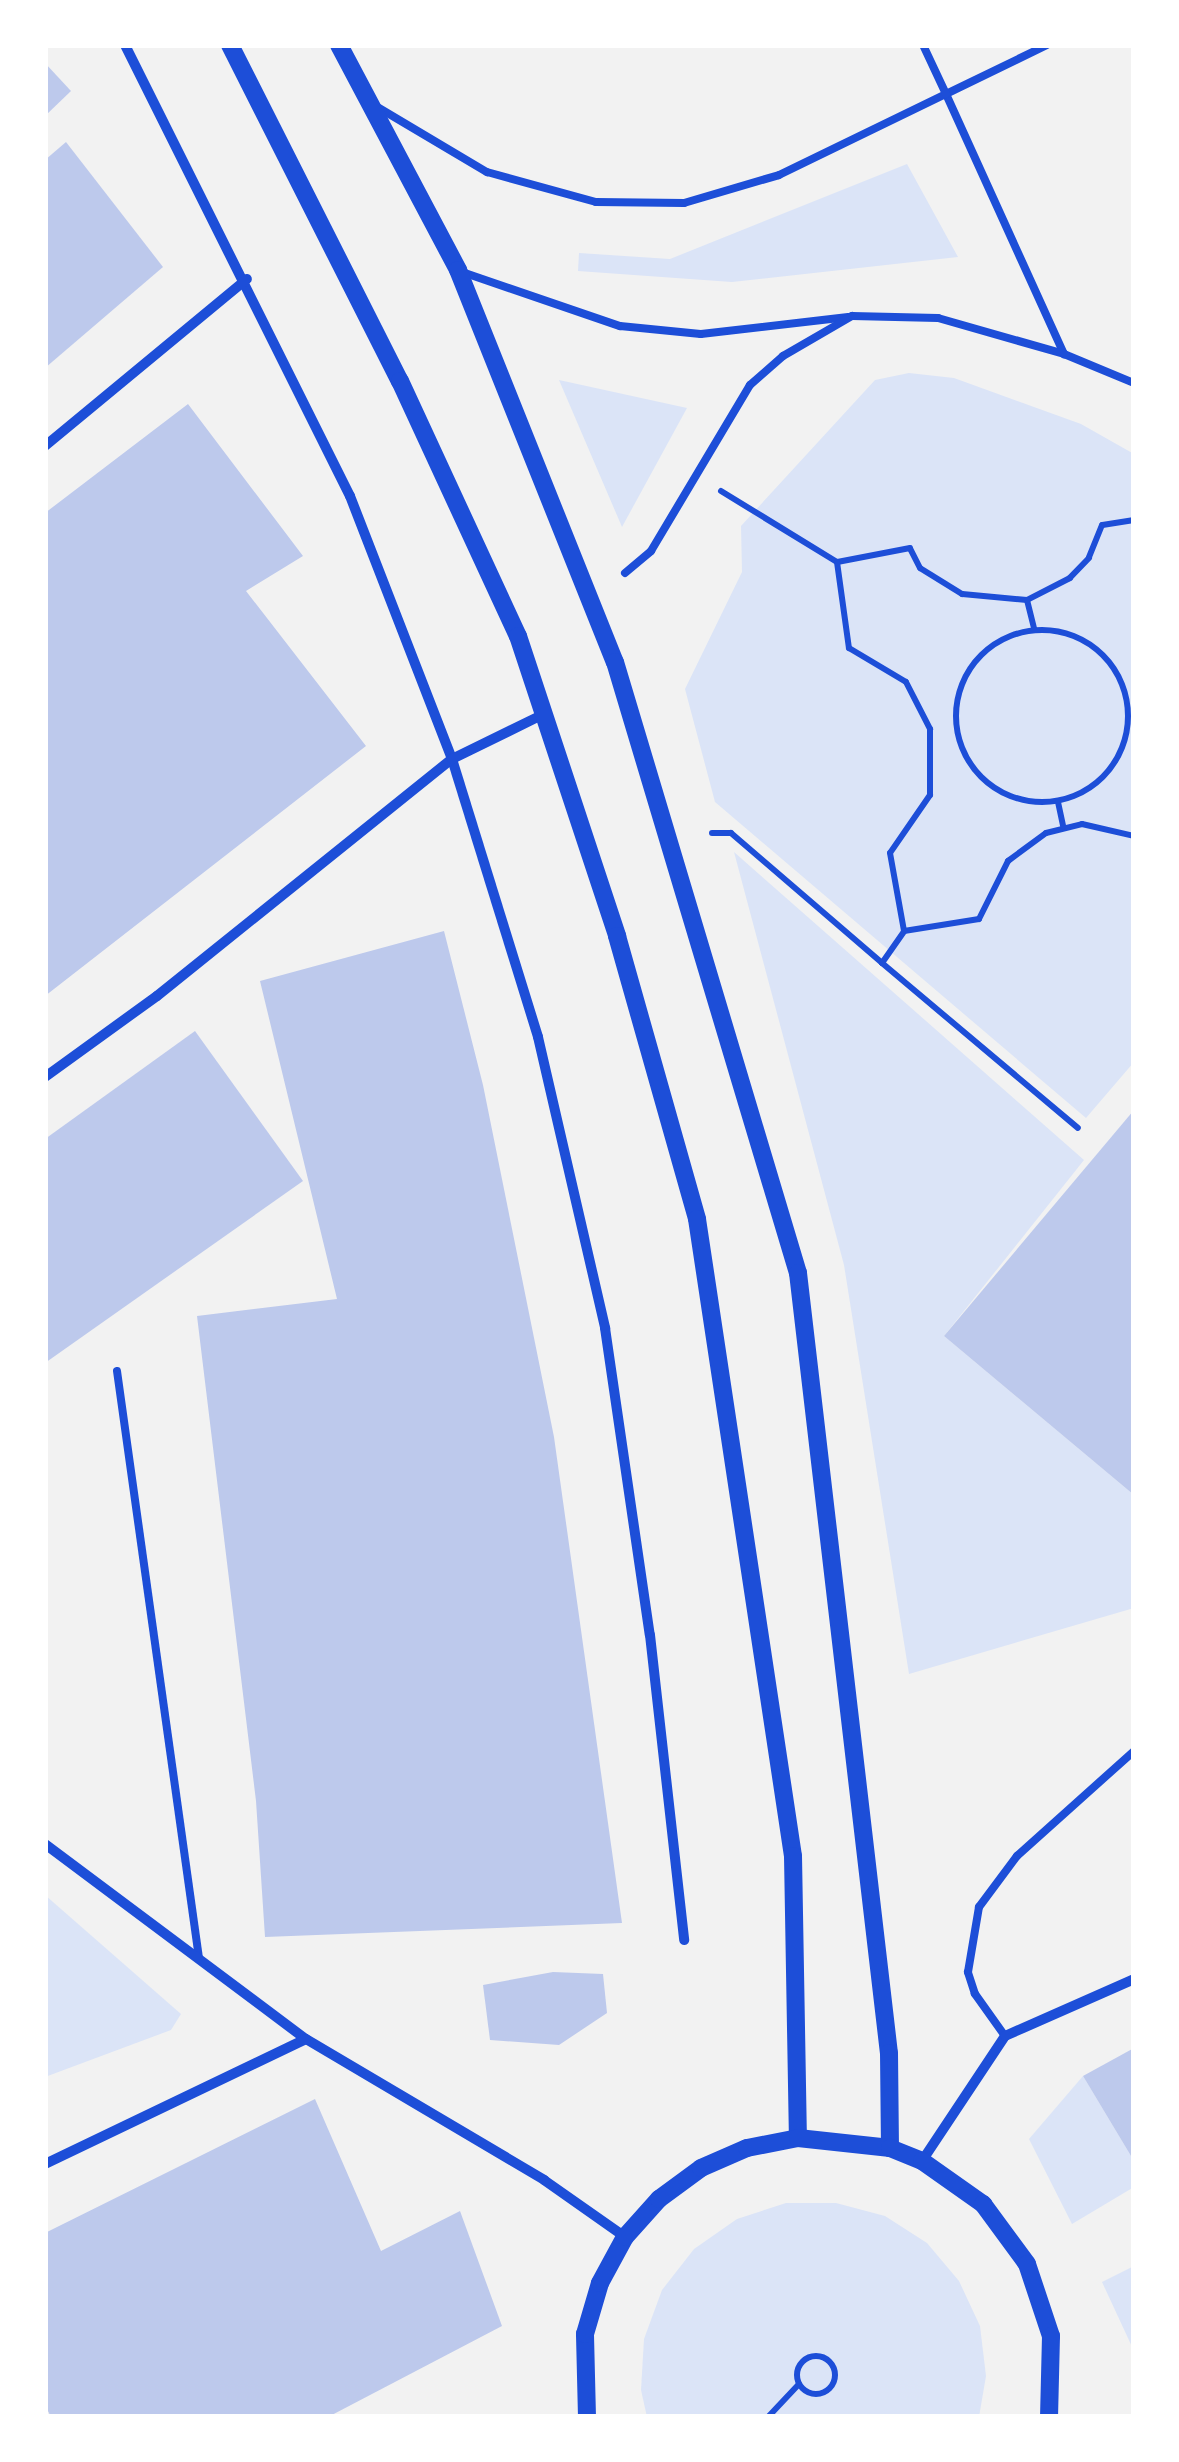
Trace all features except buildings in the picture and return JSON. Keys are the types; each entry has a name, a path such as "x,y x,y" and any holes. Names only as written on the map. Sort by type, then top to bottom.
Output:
{"street":[{"path":"125,45 247,279 350,496 452,759 538,1037 605,1328 650,1635 684,1940"},
{"path":"230,45 400,381 518,636 617,936 697,1219 793,1856 798,2138"},
{"path":"339,45 458,270 616,662 798,1273 889,2053 890,2148"},
{"path":"45,446 247,279"},
{"path":"45,1076 157,996 452,759 544,714"},
{"path":"45,1844 306,2038 544,2180 625,2237"},
{"path":"922,2161 1004,2036 1134,1978"},
{"path":"45,2164 306,2038"},
{"path":"587,2417 585,2334 600,2283 625,2237 659,2199 700,2168 747,2148 798,2138 890,2148 922,2161 983,2204 1028,2264 1051,2336 1055,2415"}],"lane":[{"path":"923,45 1064,354"},
{"path":"369,102 487,172 596,202 684,203 779,175 1047,45"},
{"path":"458,270 620,326 701,334 852,316 938,318 1064,354 1134,383"},
{"path":"625,573 651,551 750,385 783,356 852,316"},
{"path":"117,1371 200,1962"},
{"path":"1004,2036 975,1994 968,1972 979,1907 1017,1856 1134,1751"}],"path":[{"path":"694,475 838,562 910,548 920,568 962,594 1028,600 1070,578 1088,558 1102,526 1134,520"},
{"path":"838,562 849,648 906,682 930,729 930,795 890,853 904,931 882,962"},
{"path":"1028,600 1034,630"},
{"path":"1034,630 1064,632 1092,644 1114,666 1130,694 1129,730 1115,763 1090,788 1058,802 1023,801 992,787 968,762 956,728 958,694 974,663 1000,640 1034,630"},
{"path":"1058,802 1063,826"},
{"path":"904,931 979,919 1008,861 1030,841 1063,826 1108,826 1134,836"},
{"path":"712,833 731,833 1078,1128"},
{"path":"768,2417 799,2384 798,2367 805,2358 832,2361 836,2374 824,2394 799,2384"}],"shaded area":[{"path":"907,164 958,257 732,282 578,271 579,253 670,259"},
{"path":"909,373 954,378 1081,424 1134,454 1134,1062 1086,1118 715,802 685,689 742,572 741,526 875,380"},
{"path":"559,380 687,408 622,527"},
{"path":"734,852 1084,1160 944,1336 1134,1495 1134,1608 909,1674 844,1265"},
{"path":"45,1895 181,2014 171,2030 45,2077"},
{"path":"1083,2076 1134,2161 1134,2187 1072,2224 1029,2139"},
{"path":"786,2203 836,2203 885,2216 927,2243 959,2281 980,2326 986,2376 979,2417 647,2417 641,2390 644,2339 662,2290 694,2249 737,2219"},
{"path":"1134,2266 1134,2351 1102,2282"}]}
